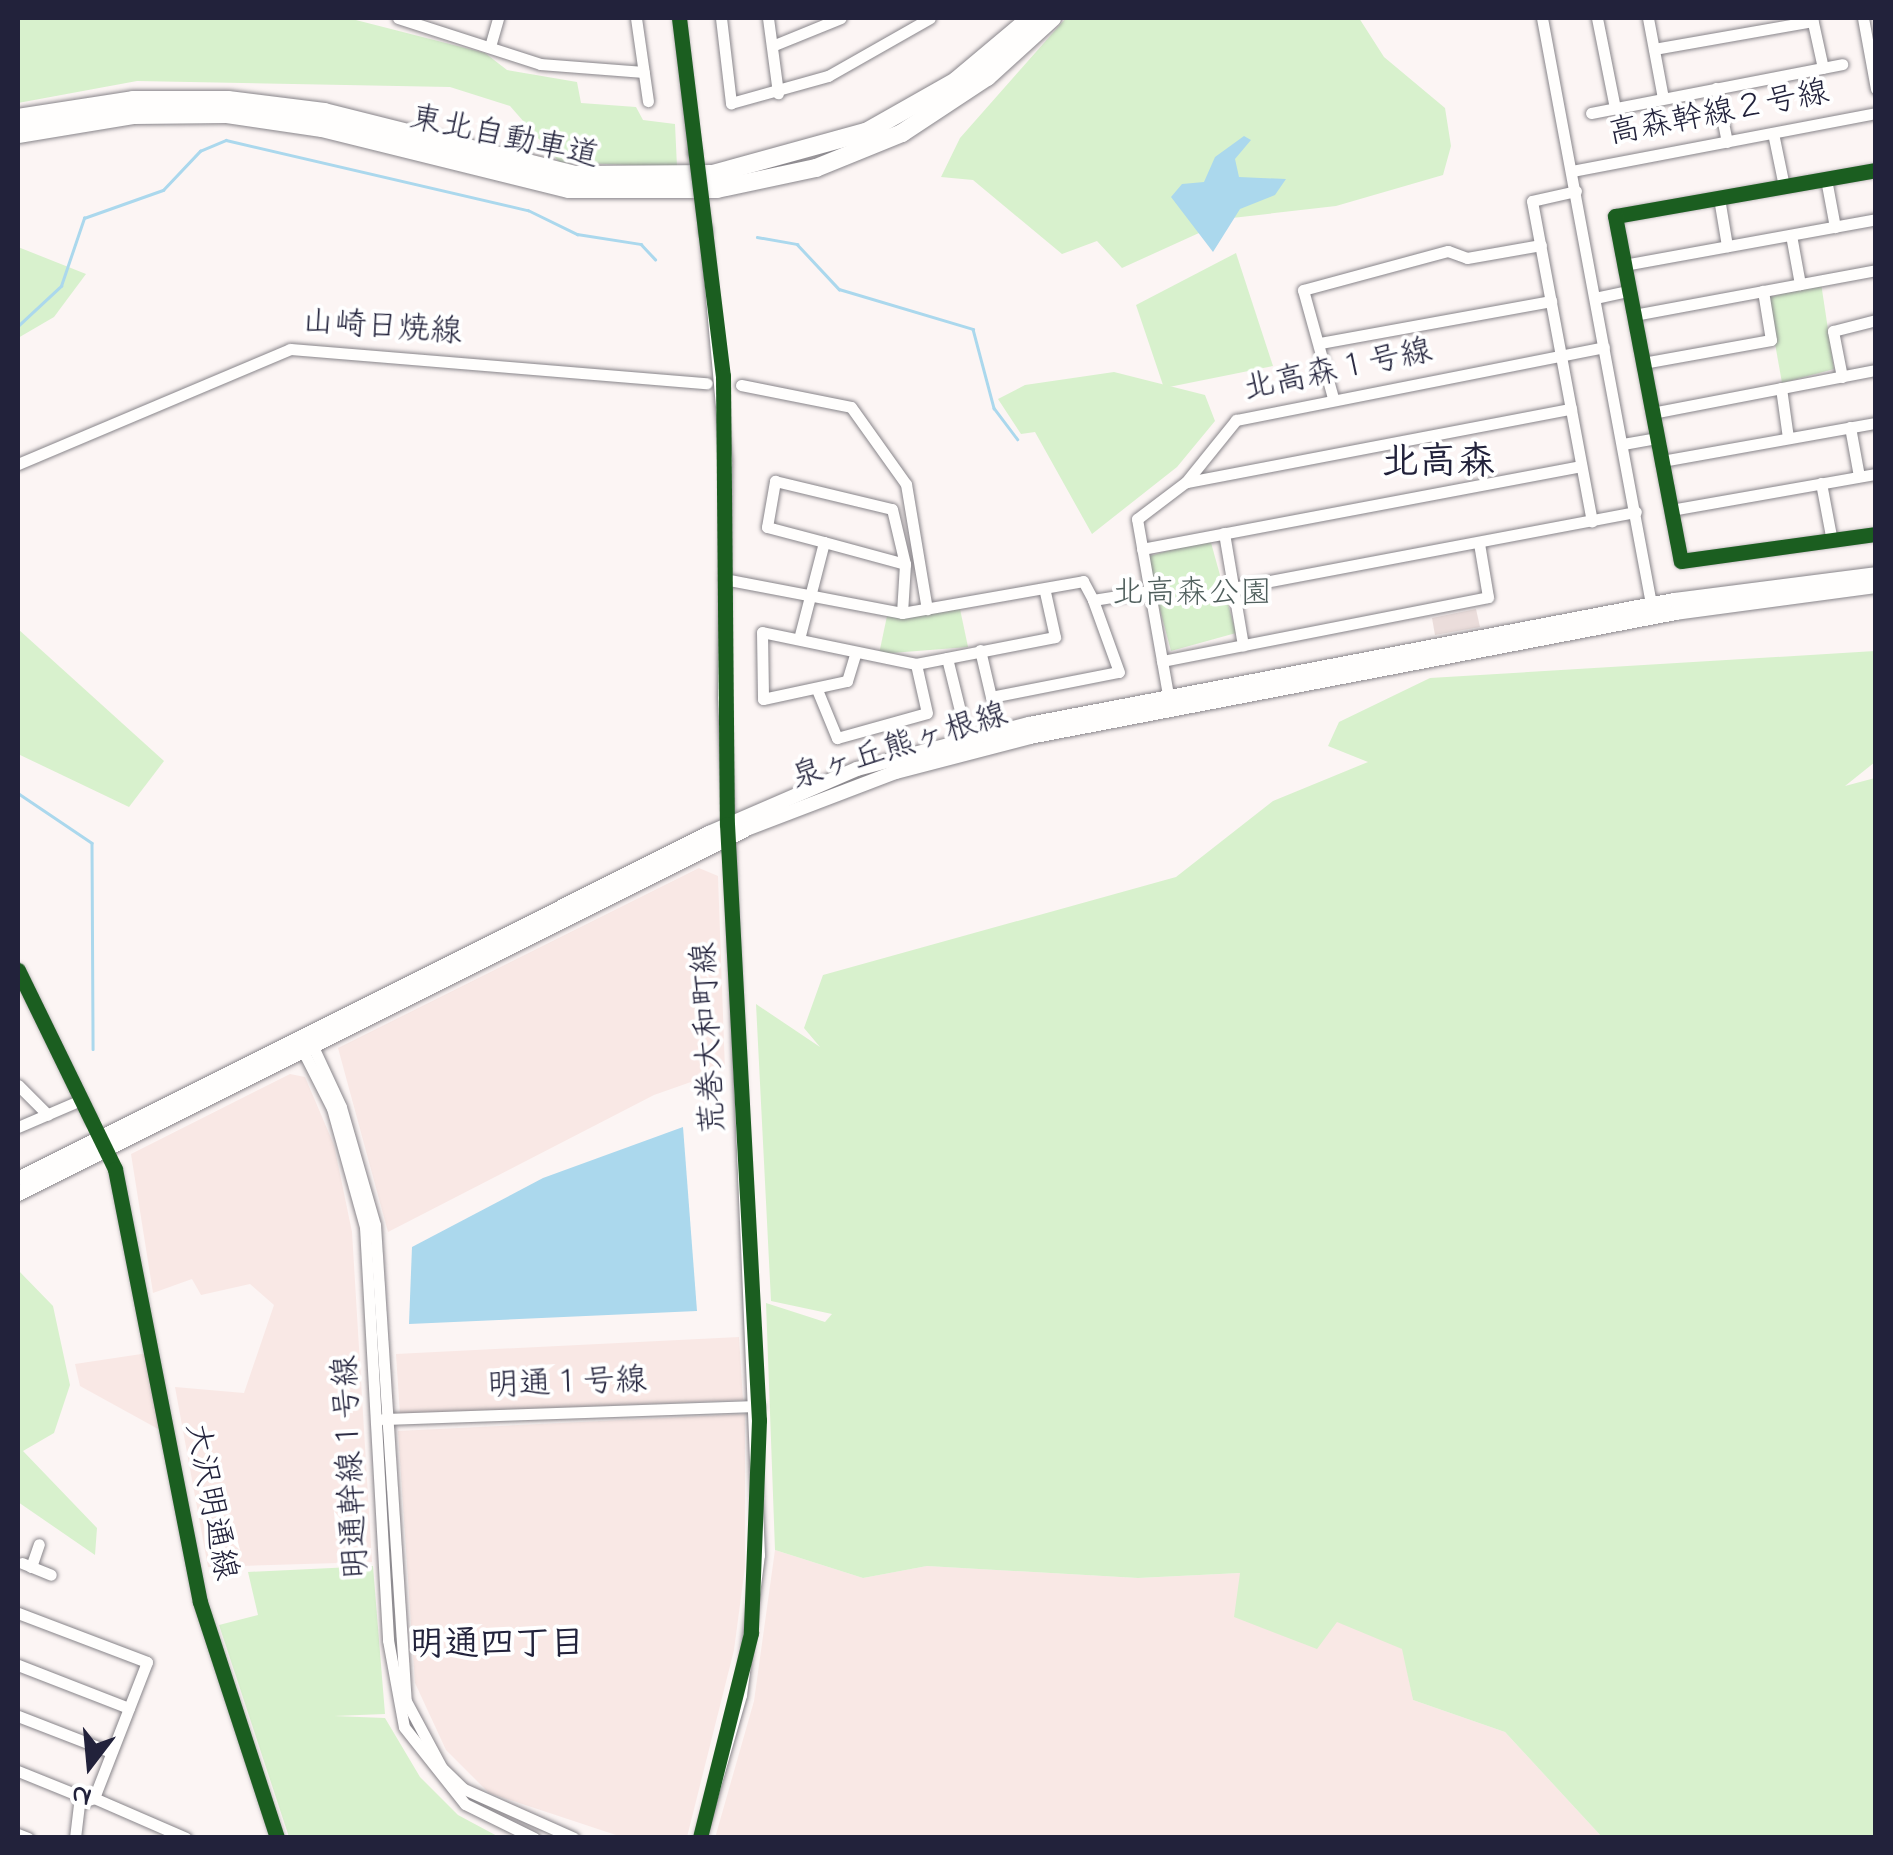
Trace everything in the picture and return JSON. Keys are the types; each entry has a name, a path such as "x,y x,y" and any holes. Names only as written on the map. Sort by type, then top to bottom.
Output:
{"highway":[{"name":"東北自動車道","path":"18,118 133,100 228,100 324,112 575,175 713,174 866,132 956,81 1031,18"},
{"name":"東北自動車道","path":"18,134 134,114 228,114 322,128 554,187 680,194 786,177 872,147 964,94 1052,18"}],"main road":[{"name":"泉ヶ丘熊ヶ根線","path":"18,1194 305,1043 828,779 967,739 1653,611 1876,574"},
{"name":"泉ヶ丘熊ヶ根線","path":"1653,611 1876,586"},
{"name":"泉ヶ丘熊ヶ根線","path":"728,831 952,755 1169,704"},
{"name":"泉ヶ丘熊ヶ根線","path":"18,1179 305,1043"}],"street":[{"path":"398,18 490,43 540,64 644,72"},
{"path":"490,43 498,18"},
{"path":"636,18 648,102"},
{"name":"荒巻大和町線","path":"679,18 724,388 728,831 758,1406 752,1633 700,1838"},
{"path":"721,18 732,102 778,93 862,61 930,18"},
{"path":"768,18 778,93"},
{"path":"772,46 841,18"},
{"path":"1542,18 1653,611"},
{"path":"1597,18 1615,108"},
{"path":"1648,18 1663,98"},
{"path":"1863,18 1876,89"},
{"path":"1654,49 1812,19 1823,68"},
{"path":"1590,113 1842,64"},
{"path":"1716,88 1727,142"},
{"name":"高森幹線２号線","path":"1572,171 1876,113"},
{"path":"1773,133 1784,186"},
{"path":"1876,170 1615,216 1681,561 1831,536 1876,534"},
{"path":"1826,179 1834,226"},
{"path":"1576,192 1532,201 1592,521"},
{"path":"1719,198 1727,246"},
{"path":"1624,265 1876,219"},
{"path":"1791,235 1800,284"},
{"path":"1333,398 1303,290 1448,252 1466,258 1541,245"},
{"path":"1634,314 1876,270"},
{"path":"1595,298 1629,291"},
{"path":"1643,363 1770,340 1763,291"},
{"path":"1320,343 1551,301"},
{"path":"1842,377 1833,332 1876,320"},
{"name":"北高森１号線","path":"1169,704 1137,519 1186,482 1236,420 1604,347"},
{"name":"山崎日焼線","path":"18,464 290,349 707,383"},
{"path":"1652,412 1876,370"},
{"path":"741,385 851,408 906,484 927,609"},
{"path":"1781,388 1788,438"},
{"path":"1186,482 1571,409"},
{"path":"1662,462 1876,422"},
{"path":"1850,427 1858,476"},
{"path":"1623,444 1657,438"},
{"path":"1142,548 1581,466"},
{"path":"1671,510 1876,474"},
{"path":"902,612 905,564 892,510 775,481 767,527 905,564"},
{"path":"1821,483 1831,536"},
{"path":"1234,588 1636,512"},
{"path":"1224,533 1243,645"},
{"path":"798,639 824,542"},
{"path":"1162,661 1488,596 1478,543"},
{"path":"724,578 811,590 902,612 1045,592 1084,581 1119,672 991,697 980,650"},
{"path":"1093,600 1150,590"},
{"path":"854,654 847,681 818,692 763,698 762,632 916,664 1054,637 1045,592"},
{"path":"947,658 967,739"},
{"path":"818,692 837,738 927,713 916,664"},
{"path":"18,970 92,1120"},
{"path":"305,1043 375,1225 399,1647 414,1722 464,1789 574,1838"},
{"path":"18,1085 48,1115"},
{"path":"18,1127 82,1100"},
{"name":"大沢明通線","path":"115,1170 200,1602 277,1838"},
{"name":"明通１号線","path":"384,1419 758,1406"},
{"name":"明通幹線１号線","path":"384,1419 388,1640 404,1727 465,1804 534,1838"},
{"path":"39,1544 22,1567 51,1574"},
{"path":"18,1613 146,1662 75,1838"},
{"path":"18,1665 129,1708"},
{"path":"18,1716 111,1752"},
{"path":"18,1771 186,1838"},
{"path":"18,1834 28,1838"}],"shaded area":[{"path":"699,868 718,876 725,1070 654,1095 388,1232 338,1048"},
{"path":"290,1074 305,1077 334,1145 352,1232 372,1562 208,1567 175,1387 244,1393 274,1305 250,1284 201,1295 192,1279 153,1293 131,1154"},
{"path":"739,1337 743,1400 400,1414 396,1354"},
{"path":"148,1353 160,1430 80,1386 75,1364"},
{"path":"745,1414 745,1567 734,1650 687,1837 622,1837 489,1793 446,1750 415,1683 398,1431"},
{"path":"775,1550 863,1578 927,1566 1138,1578 1241,1573 1403,1649 1413,1700 1505,1732 1602,1837 715,1838 754,1701"}],"green space":[{"path":"18,18 348,18 485,53 507,70 577,82 581,103 636,107 643,120 675,124 677,167 559,162 510,106 450,87 137,81 18,103"},
{"path":"1066,18 1359,18 1384,57 1445,108 1451,146 1443,175 1336,206 1232,218 1122,268 1097,241 1062,254 973,180 941,177 960,138"},
{"path":"18,247 86,274 54,317 18,338"},
{"path":"1236,253 1273,366 1164,388 1136,305"},
{"path":"1821,283 1834,369 1782,383 1767,298"},
{"path":"1114,372 1205,395 1215,421 1177,467 1092,534 1035,432 1021,434 998,399 1025,385"},
{"name":"北高森公園","path":"1210,539 1236,633 1171,651 1146,557"},
{"path":"960,609 968,647 879,654 887,616"},
{"path":"18,629 164,761 129,807 18,754"},
{"path":"1875,651 1875,762 1845,786 1875,778 1875,1837 1602,1837 1505,1732 1413,1700 1402,1649 1337,1622 1317,1649 1234,1617 1240,1573 1138,1578 927,1566 863,1578 775,1550 766,1303 825,1322 832,1314 771,1301 756,1004 820,1047 804,1028 823,975 1176,877 1273,801 1368,762 1328,746 1339,722 1430,678"},
{"path":"18,1270 53,1306 70,1385 54,1433 23,1451 97,1528 95,1555 18,1502"},
{"path":"373,1566 385,1714 334,1716 385,1718 420,1777 458,1815 499,1837 289,1837 219,1625 258,1615 248,1572"}],"water":[{"path":"1244,136 1251,140 1235,159 1239,177 1286,179 1275,195 1240,209 1213,252 1171,197 1182,184 1204,182 1215,157"},
{"path":"683,1127 697,1311 409,1324 412,1247 543,1178"}],"building":[{"path":"1476,609 1480,627 1435,635 1432,618"}],"waterway":[{"path":"18,326 61,286 84,218 163,190 200,151 226,140 528,210 577,234 641,244 655,259"},
{"path":"757,237 797,244 839,289 973,329 994,408 1017,439"},
{"path":"18,793 92,843 93,1049"}],"cycle path":[{"path":"679,18 723,376 727,824 759,1420 751,1633 700,1838"},
{"path":"1876,170 1615,216 1681,561 1876,534"},
{"path":"18,970 115,1169 200,1602 277,1838"}],"district":[{"name":"北高森","path":"1438,465"},
{"name":"明通四丁目","path":"497,1646"}]}
